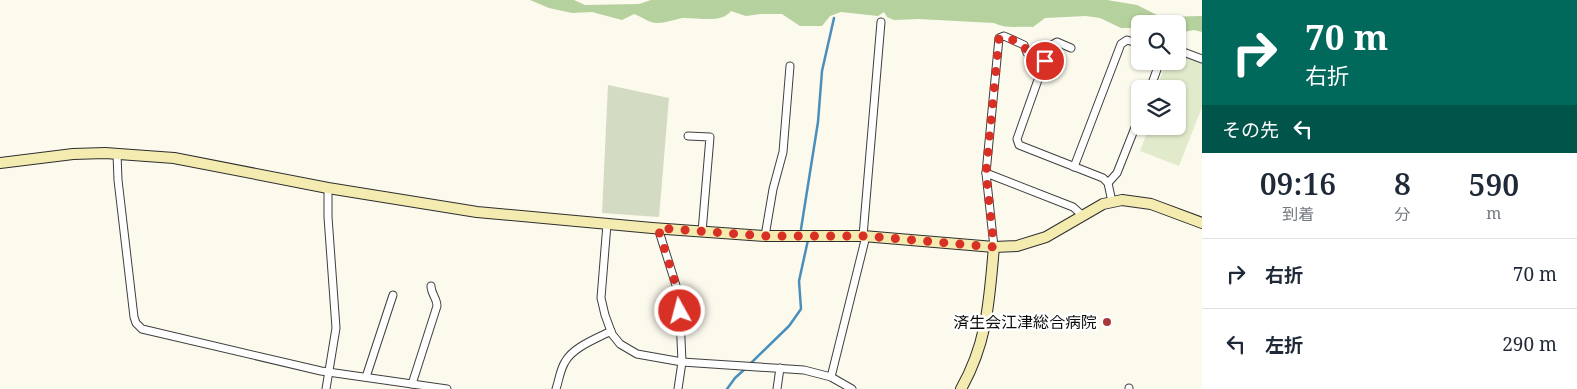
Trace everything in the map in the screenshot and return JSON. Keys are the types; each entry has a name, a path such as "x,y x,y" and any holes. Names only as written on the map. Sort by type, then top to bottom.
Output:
{"street":[{"path":"831,376 865,236 881,22"},
{"path":"961,389 975,361 988,317 994,247 986,173 999,38 1004,36 1024,45 1027,53 1045,61"},
{"path":"1074,167 1121,44 1127,40 1131,41"},
{"path":"1071,48 1057,42 1050,46 1017,139 1019,145 1103,178 1108,184 1112,202"},
{"path":"1186,53 1202,59"},
{"path":"765,236 773,190 783,152 790,66"},
{"path":"1108,184 1117,173 1132,135"},
{"path":"688,136 710,138 702,232"},
{"path":"0,163 74,154 117,154 174,158 328,188 477,212 765,236 865,236 994,247 1017,246 1037,241 1053,234 1103,204 1122,200 1141,202 1202,223"},
{"path":"117,154 118,180 136,323 142,329 321,371 447,389"},
{"path":"986,173 1073,207 1082,215"},
{"path":"326,389 336,328 328,217 328,188"},
{"path":"607,224 601,298 611,330 620,344 637,354 682,362 804,370 831,376 852,389"},
{"path":"658,228 679,295 682,362 678,389"},
{"path":"412,384 433,322 436,300 431,292 431,286"},
{"path":"366,377 393,295"},
{"path":"556,389 568,356 611,330"},
{"path":"777,389 780,368"}],"green space":[{"path":"530,0 574,0 585,5 639,4 651,0 1107,0 1137,5 1157,15 1131,15 1131,28 1121,28 1100,18 1086,16 1045,18 1033,27 1012,27 994,23 918,19 894,20 887,17 884,12 878,16 841,12 830,16 822,26 800,26 782,14 746,16 731,11 727,15 715,19 682,18 655,23 634,14 622,20 592,12 572,13 549,8"},
{"path":"1186,16 1202,16 1202,32 1194,30 1186,32"},
{"path":"1186,55 1202,62 1202,107 1179,166 1140,151 1146,135 1186,135 1186,80 1160,80 1163,70 1186,70"},
{"path":"608,85 669,98 659,217 602,213"}],"waterway":[{"path":"801,229 818,122 822,71 834,18"},
{"path":"750,364 789,326 801,309 799,281 808,240"},
{"path":"727,389 746,368"}],"place":[{"name":"済生会江津総合病院","path":"1107,322"}],"route":[{"path":"680,311 679,295 658,228 765,236 866,236 994,247 986,173 999,38 1004,36 1024,45 1027,53 1045,61"}]}
